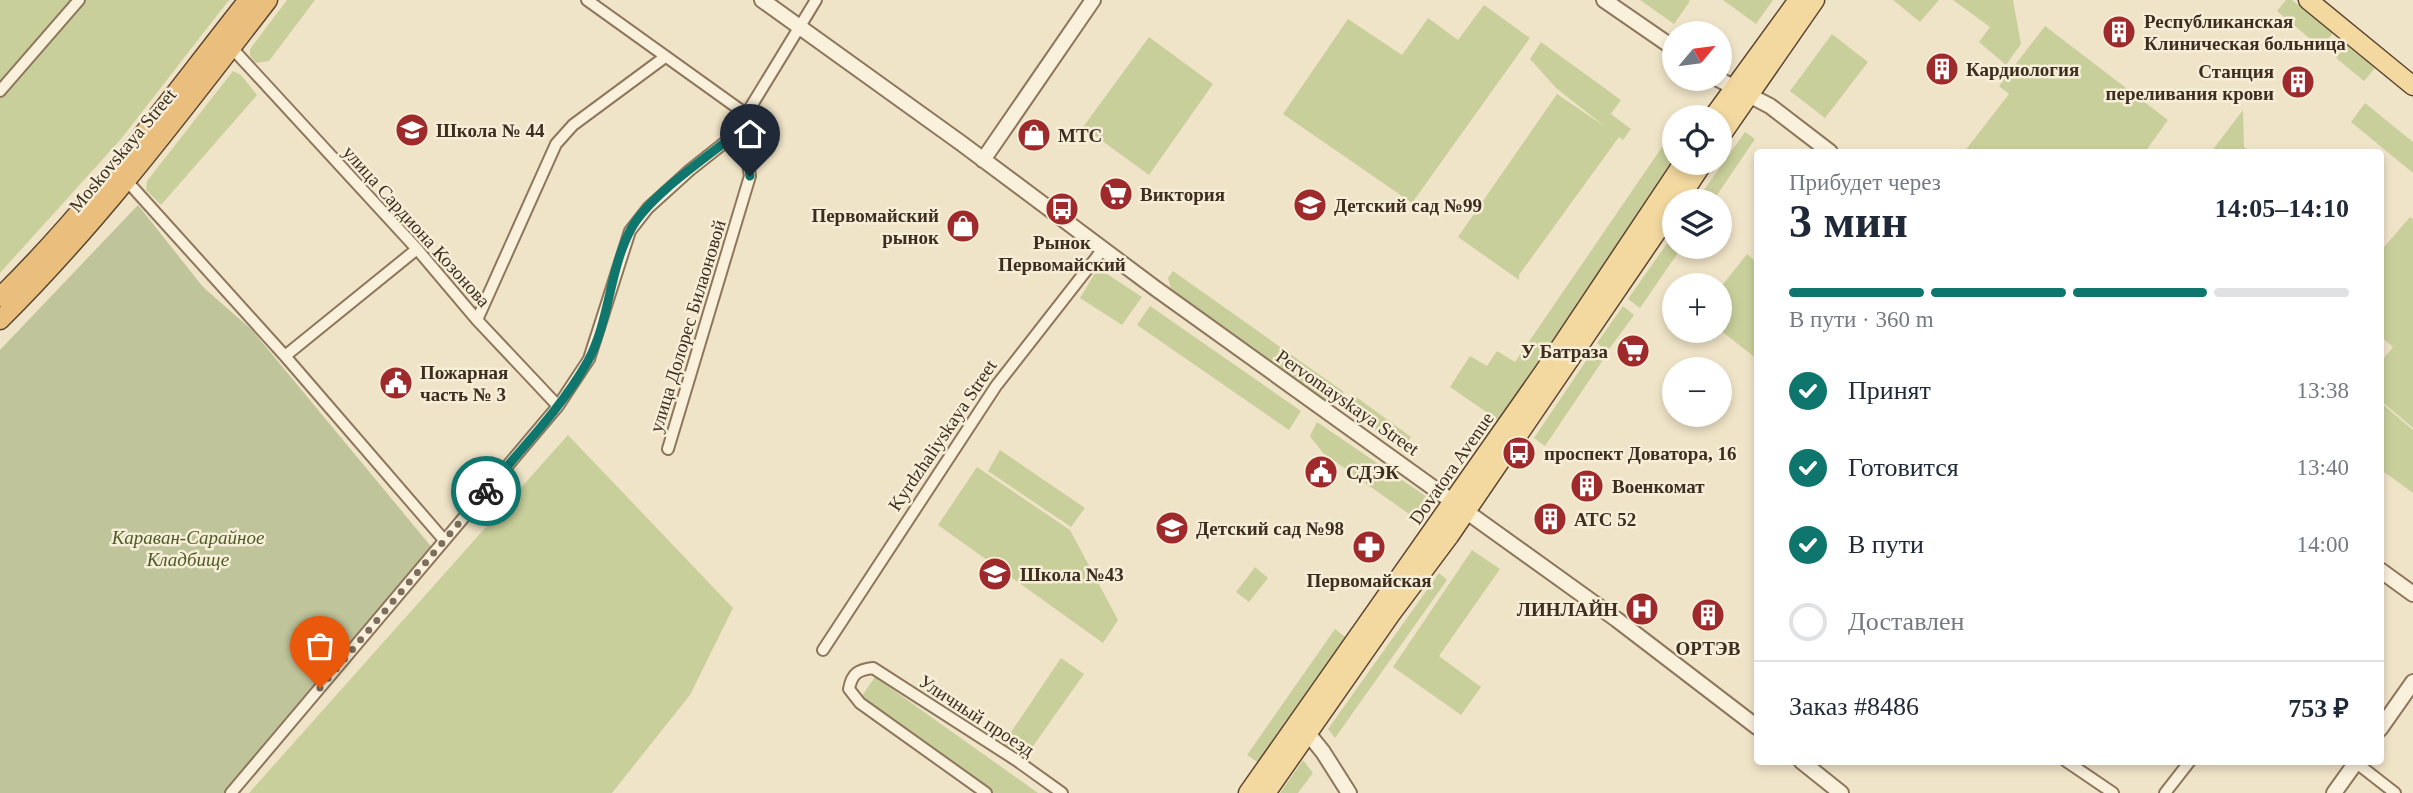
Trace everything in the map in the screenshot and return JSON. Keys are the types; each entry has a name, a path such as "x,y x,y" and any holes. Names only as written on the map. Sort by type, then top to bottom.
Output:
{"highway":[{"name":"Moskovskaya Street","path":"0,296 52,243 122,161 248,0"},
{"name":"Moskovskaya Street","path":"0,320 24,297 127,181 268,0"}],"main road":[{"path":"1721,105 1798,0"},
{"path":"1729,105 1734,87 1815,0"},
{"path":"2311,1 2413,86"},
{"name":"Dovatora Avenue","path":"1248,793 1391,614 1545,370 1675,175"},
{"name":"Dovatora Avenue","path":"1460,506 1662,223"},
{"name":"Dovatora Avenue","path":"1266,793 1303,727"}],"street":[{"path":"0,91 79,0"},
{"path":"587,0 746,114"},
{"name":"Pervomayskaya Street","path":"762,0 1616,619 1754,725"},
{"path":"231,793 558,406 589,359 630,230 648,208 733,136 816,0"},
{"path":"983,160 1093,0"},
{"path":"1604,0 1662,40"},
{"name":"улица Сардиона Козонова","path":"231,47 558,406"},
{"path":"477,320 556,144 573,125 665,57"},
{"path":"1734,87 1770,106 1826,149"},
{"name":"улица Долорес Билаоновой","path":"668,449 750,176 747,158 733,136"},
{"path":"127,181 285,356 444,540"},
{"path":"285,356 417,249"},
{"name":"Kyrdzhaliyskaya Street","path":"823,650 996,386 1103,249"},
{"path":"2384,573 2413,594"},
{"name":"Уличный проезд","path":"986,793 860,703 849,688 851,680 859,670 873,668 1016,760 1062,793"},
{"path":"2384,723 2413,682"},
{"path":"1303,727 1349,793"},
{"path":"1806,765 1841,793"},
{"path":"2076,765 2113,793"},
{"path":"2165,793 2187,765"},
{"path":"2334,793 2354,765"},
{"path":"2360,765 2395,793"}],"green space":[{"path":"0,0 229,0 121,139 0,273"},
{"path":"287,0 315,0 269,61 256,63 250,56 250,49"},
{"path":"1640,0 1690,1 1676,21 1670,21"},
{"path":"1723,0 1773,0 1756,24"},
{"path":"1893,0 1939,0 1920,22"},
{"path":"1953,0 2013,0 2021,44 2006,65 1979,42 1990,27"},
{"path":"2286,0 2292,0 2333,33 2321,48 2277,11"},
{"path":"1484,5 1530,38 1412,203 1283,114 1348,19 1402,55 1428,18 1458,40"},
{"path":"2045,26 2168,120 2147,149 1966,149 2009,94 1999,86"},
{"path":"1832,34 1868,62 1825,118 1790,91"},
{"path":"1149,37 1213,84 1149,175 1083,127"},
{"path":"1541,42 1621,100 1611,114 1631,129 1623,140 1619,137 1519,275 1519,280 1458,237 1557,94 1607,128 1557,89 1530,59"},
{"path":"2346,45 2375,68 2364,81 2336,58"},
{"path":"233,71 241,75 257,95 161,205 146,190 147,181"},
{"path":"2365,103 2413,142 2413,173 2384,149 2351,122"},
{"path":"2243,110 2244,147 2247,149 2213,149"},
{"path":"1745,132 1755,139 1732,173 1732,150"},
{"path":"1662,147 1662,175 1673,175 1498,420 1450,387 1470,356 1487,366 1497,351 1515,362"},
{"path":"1714,175 1731,175 1721,189 1705,189"},
{"name":"Караван-Сарайное Кладбище","path":"138,205 203,287 252,330 434,550 228,793 0,793 0,350"},
{"path":"2410,217 2413,219 2413,428 2384,403 2384,358 2393,347 2384,339 2384,247"},
{"path":"1662,251 1662,259 1674,259 1640,308 1628,299"},
{"path":"1747,254 1754,260 1754,357 1732,339 1732,273"},
{"path":"1098,268 1142,297 1122,325 1080,298"},
{"path":"1173,271 1344,392 1339,400 1328,402 1171,289 1168,278"},
{"path":"1150,306 1301,411 1289,430 1137,325"},
{"path":"1623,306 1634,315 1607,352 1597,343"},
{"path":"1592,352 1603,360 1545,446 1534,438"},
{"path":"1355,396 1411,437 1403,449 1351,413 1350,406"},
{"path":"2384,405 2413,430 2413,493 2384,472"},
{"path":"1317,422 1430,499 1416,519 1323,453 1310,436"},
{"path":"568,435 733,608 690,695 612,793 249,793"},
{"path":"1000,450 1085,508 1071,527 988,471"},
{"path":"977,467 1070,530 1118,620 1103,643 938,525"},
{"path":"1472,550 1500,569 1439,656 1481,687 1461,715 1393,667"},
{"path":"1255,567 1268,578 1249,602 1236,592"},
{"path":"1439,573 1447,580 1335,738 1328,729"},
{"path":"1335,629 1348,639 1259,763 1247,755"},
{"path":"1061,658 1084,674 1024,759 1003,744"},
{"path":"875,677 1038,793 990,793 859,700"},
{"path":"1303,760 1313,773 1298,793 1280,793"}],"way so far":[{"path":"320,688 486,491"}],"place":[{"name":"Республиканская Клиническая больница","path":"2119,32"},
{"name":"Кардиология","path":"1942,69"},
{"name":"Станция переливания крови","path":"2298,82"},
{"name":"Школа № 44","path":"412,130"},
{"name":"МТС","path":"1034,135"},
{"name":"Виктория","path":"1116,194"},
{"name":"Детский сад №99","path":"1310,205"},
{"name":"Рынок Первомайский","path":"1062,209"},
{"name":"Первомайский рынок","path":"963,226"},
{"name":"У Батраза","path":"1633,351"},
{"name":"Пожарная часть № 3","path":"396,383"},
{"name":"проспект Доватора, 16","path":"1519,453"},
{"name":"СДЭК","path":"1321,472"},
{"name":"Военкомат","path":"1587,486"},
{"name":"АТС 52","path":"1550,519"},
{"name":"Детский сад №98","path":"1172,528"},
{"name":"Первомайская","path":"1369,547"},
{"name":"Школа №43","path":"995,574"},
{"name":"ЛИНЛАЙН","path":"1642,609"},
{"name":"ОРТЭВ","path":"1708,615"}],"route":[{"path":"486,491 558,406 589,359 597,340 621,254 630,230 640,216 690,170 733,136 747,158 750,176"}]}
